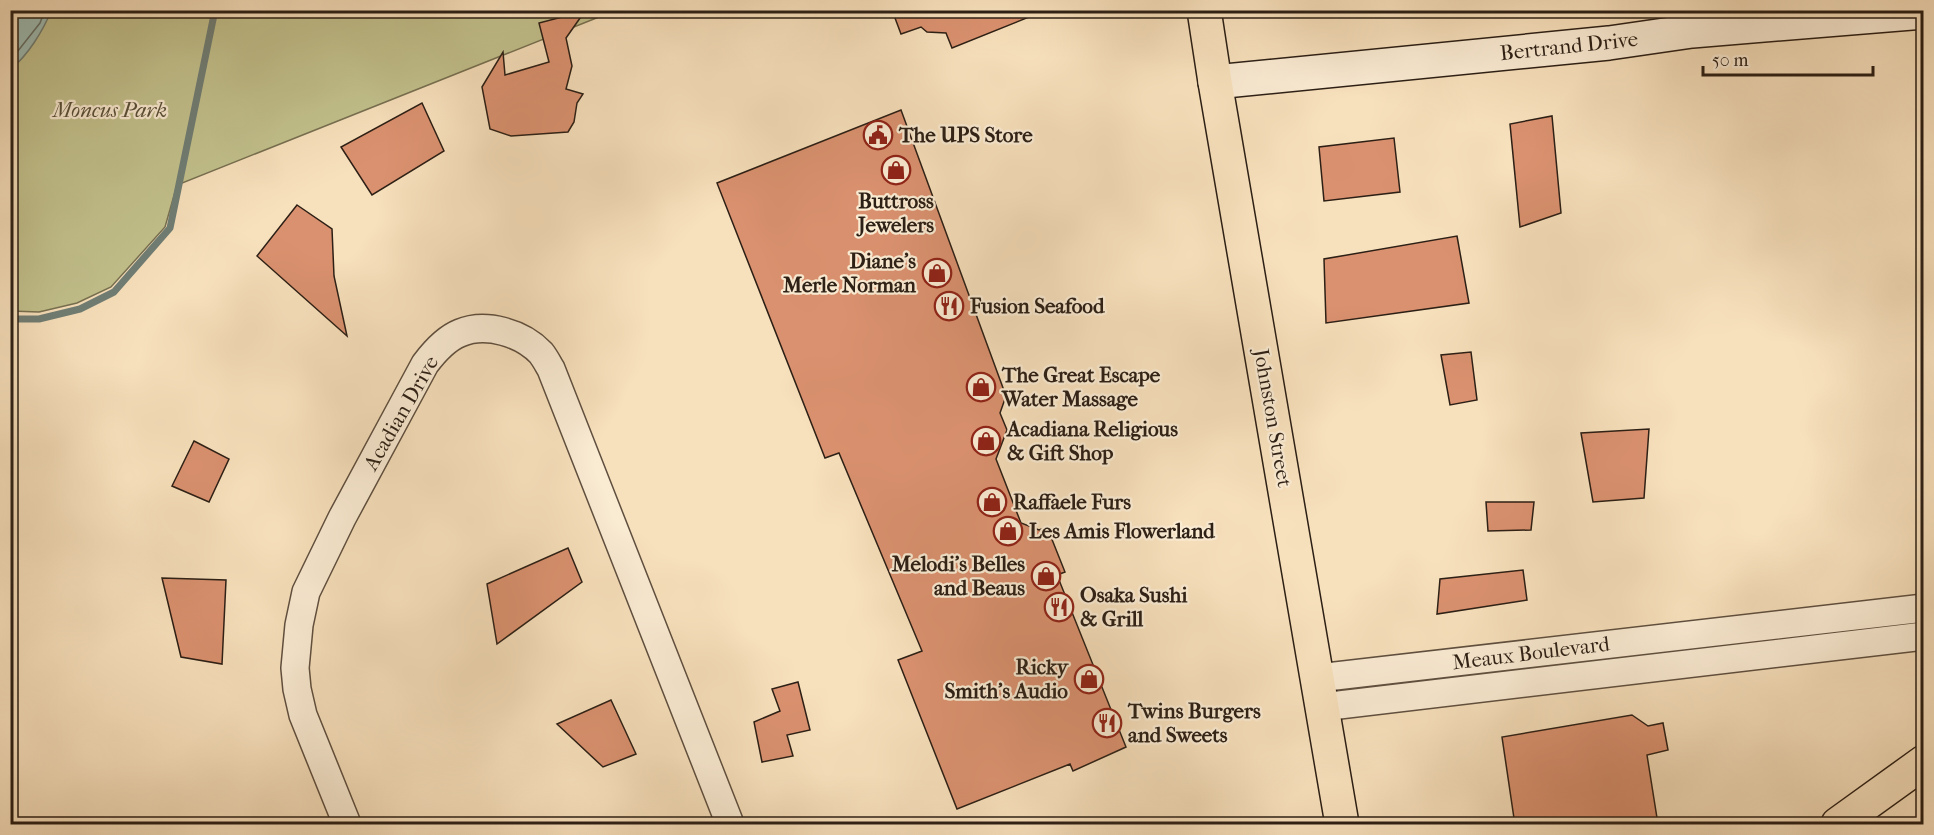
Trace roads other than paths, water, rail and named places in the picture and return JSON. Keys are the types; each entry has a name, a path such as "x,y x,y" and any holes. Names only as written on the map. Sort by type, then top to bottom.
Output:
{"main road":[{"name":"Johnston Street","path":"1204,10 1342,825"},
{"name":"Bertrand Drive","path":"1215,82 1609,43 1692,31 1885,13 1923,12"},
{"path":"1838,825 1923,762"}],"street":[{"name":"Acadian Drive","path":"347,825 303,715 297,689 295,668 299,626 306,592 342,518 426,364 434,352 460,333 479,329 501,331 524,339 542,354 551,369 730,825"},
{"name":"Meaux Boulevard","path":"1320,692 1743,629 1923,608"},
{"path":"1743,629 1747,658"},
{"name":"Meaux Boulevard","path":"1320,692 1747,658 1923,636"}],"water":[{"path":"11,10 51,11 34,42 11,69"}],"waterway":[{"path":"10,319 39,319 80,309 114,292 170,228 215,10"}],"place":[{"name":"The UPS Store","path":"878,135"},
{"name":"Buttross Jewelers","path":"896,170"},
{"name":"Diane's Merle Norman","path":"937,273"},
{"name":"Fusion Seafood","path":"949,306"},
{"name":"The Great Escape Water Massage","path":"981,387"},
{"name":"Acadiana Religious & Gift Shop","path":"986,441"},
{"name":"Raffaele Furs","path":"992,502"},
{"name":"Les Amis Flowerland","path":"1008,531"},
{"name":"Melodi's Belles and Beaus","path":"1046,576"},
{"name":"Osaka Sushi & Grill","path":"1059,607"},
{"name":"Ricky Smith's Audio","path":"1089,679"},
{"name":"Twins Burgers and Sweets","path":"1107,723"}],"park label":[{"name":"Moncus Park","path":"110,110"}]}
